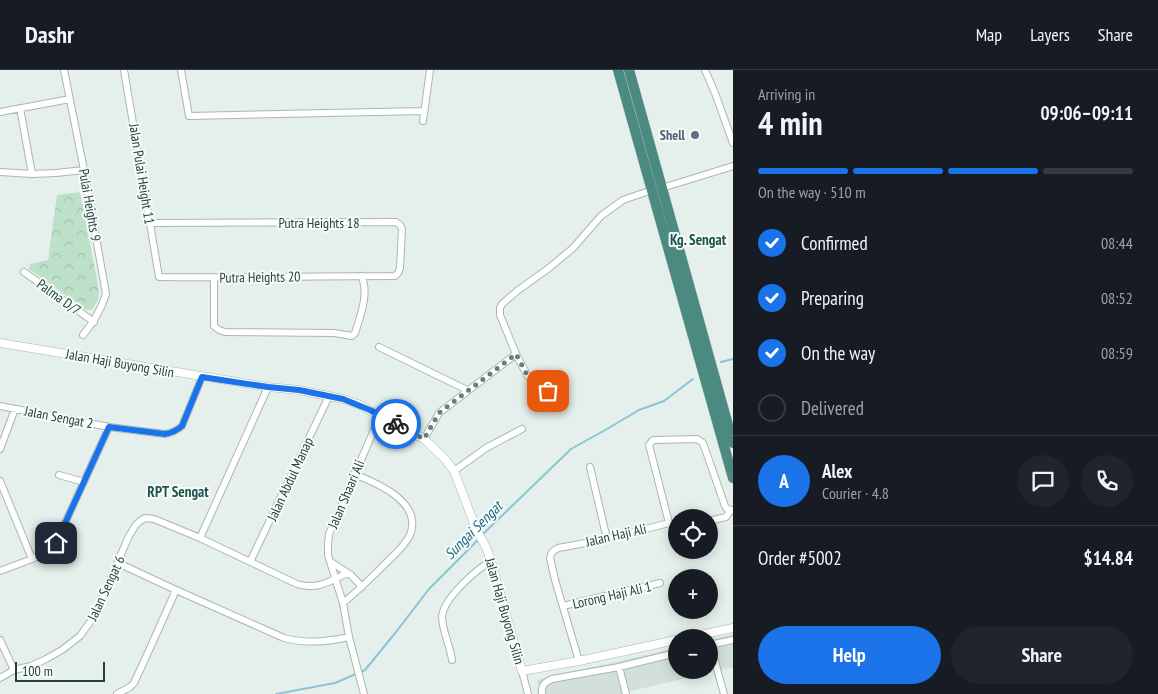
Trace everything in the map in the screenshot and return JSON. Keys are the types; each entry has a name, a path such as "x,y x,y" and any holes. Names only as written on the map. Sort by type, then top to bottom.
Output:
{"highway":[{"path":"618,70 657,189 732,438"},
{"path":"628,70 693,340 732,474"},
{"path":"713,406 717,409 721,424 732,438"},
{"path":"732,438 727,445 732,474"}],"street":[{"name":"Pulai Heights 9","path":"64,70 106,294 104,303 94,322 83,336"},
{"name":"Jalan Pulai Height 11","path":"124,70 159,277"},
{"path":"181,70 189,116 424,110"},
{"path":"423,121 430,70"},
{"path":"705,70 733,143"},
{"path":"0,112 70,99"},
{"path":"20,108 32,174"},
{"path":"559,407 548,391 527,375 500,315 502,304 573,248 600,216 623,200 733,166"},
{"path":"0,172 32,174 84,170"},
{"name":"Putra Heights 18","path":"150,223 396,222 402,230 398,274 395,276 361,276"},
{"name":"Palma D/7","path":"24,272 94,322"},
{"path":"214,278 214,326 219,330 225,332 334,333 352,336 355,333 364,305 364,284 361,276"},
{"name":"Putra Heights 20","path":"159,277 361,276"},
{"name":"Jalan Haji Buyong Silin","path":"0,343 202,377 299,390 343,399 358,404 424,439 454,471 477,531 491,561 522,671"},
{"path":"379,347 467,390"},
{"path":"424,439 439,413 516,354"},
{"name":"Jalan Sengat 2","path":"0,406 109,427 165,434 171,433 182,426 202,377"},
{"path":"268,387 200,538 292,583 302,586 318,586 347,573"},
{"name":"Jalan Abdul Manap","path":"250,562 329,396"},
{"path":"0,449 15,409"},
{"name":"Jalan Shaari Ali","path":"364,694 349,638 343,603 328,550 329,534 380,416"},
{"path":"0,571 32,559 51,549 56,543 109,427"},
{"path":"454,471 486,448 522,429"},
{"path":"668,519 649,444 653,440 697,439 704,443 724,506 732,510 726,517 718,519"},
{"path":"590,468 607,539"},
{"path":"343,603 362,587 405,543 412,529 410,514 405,504 397,496 354,474"},
{"path":"59,475 84,482"},
{"path":"0,481 32,559"},
{"name":"Jalan Sengat 6","path":"0,678 14,670 46,659 62,650 80,636 95,615 128,538 140,521 149,518 200,538"},
{"name":"Jalan Haji Ali","path":"579,661 555,580 550,558 551,554 558,548 607,539 668,523"},
{"path":"452,660 442,619 443,610 464,582 491,561"},
{"path":"331,562 362,587"},
{"path":"118,563 284,638 297,642 326,642 349,638"},
{"name":"Lorong Haji Ali 1","path":"563,606 660,583"},
{"path":"116,694 134,683 176,590"},
{"path":"718,635 732,627"},
{"path":"0,640 14,670"},
{"path":"718,640 733,640"},
{"path":"528,694 522,671 668,642"},
{"path":"542,694 543,686 552,679 619,667 668,655"},
{"path":"619,667 626,694"},
{"path":"718,674 724,694"}],"shaded area":[{"path":"733,634 733,667 718,671 718,638"},
{"path":"668,650 668,679 682,679 627,692 627,694 541,694 537,680"}],"green space":[{"path":"80,192 99,291 98,300 92,310 86,310 29,269 30,264 48,260 57,195"}],"waterway":[{"name":"Sungai Sengat","path":"721,362 733,359"},
{"name":"Sungai Sengat","path":"482,535 571,449 639,410 664,401 693,379"},
{"name":"Sungai Sengat","path":"276,694 335,683 365,670 429,589 479,539"}],"way so far":[{"path":"396,424 424,439 439,413 516,354 527,375 548,391"}],"place":[{"name":"Shell","path":"695,135"}],"district":[{"name":"Kg. Sengat","path":"698,239"},
{"name":"RPT Sengat","path":"178,491"}],"route":[{"path":"56,543 109,427 165,434 175,431 182,426 202,377 299,390 343,399 358,404 396,424"}]}
